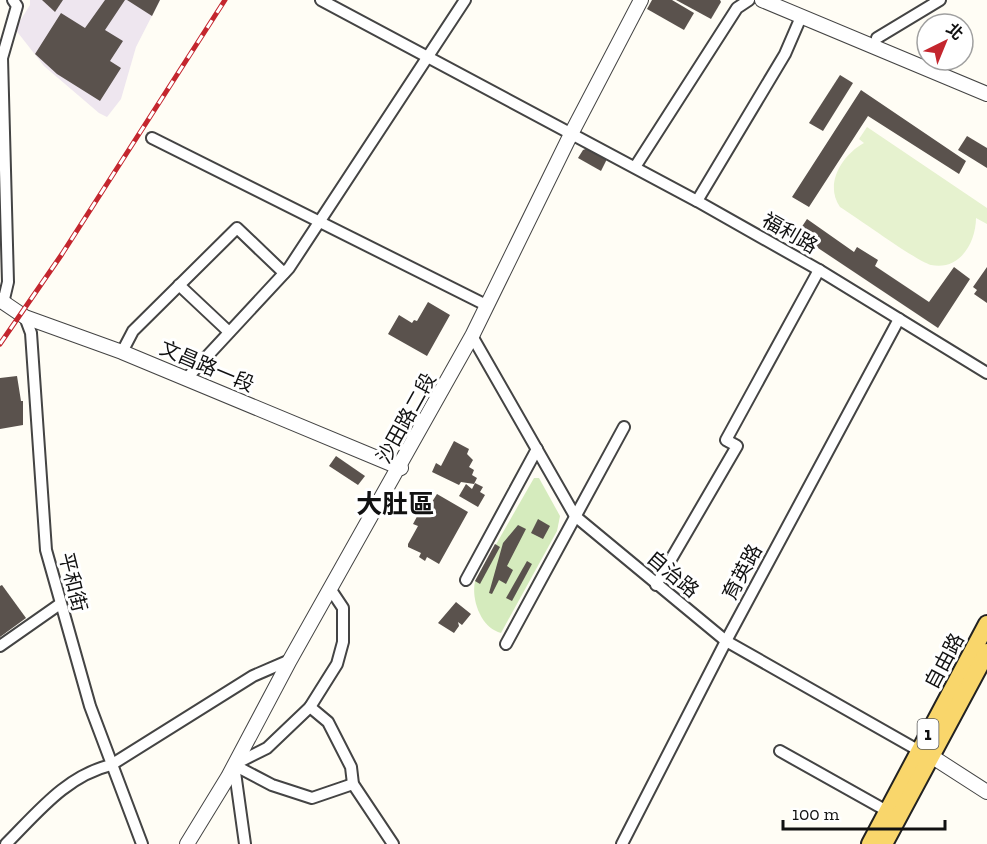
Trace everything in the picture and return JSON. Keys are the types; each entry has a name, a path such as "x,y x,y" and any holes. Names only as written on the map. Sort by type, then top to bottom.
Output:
{"main road":[{"name":"自由路","path":"884,844 987,624"},
{"name":"自由路","path":"870,844 887,811 987,652"}],"street":[{"path":"2,302 8,282 2,58 16,6 13,0"},
{"name":"福利路","path":"321,0 635,166 819,270 987,373"},
{"path":"186,379 284,273 465,0"},
{"name":"沙田路二段","path":"187,844 401,468 472,336 571,134 641,0"},
{"path":"635,166 737,8 749,0"},
{"path":"762,0 987,94"},
{"path":"878,38 940,0"},
{"path":"697,201 785,54 801,17"},
{"path":"152,138 486,305"},
{"path":"122,352 133,331 237,228 284,273"},
{"path":"656,585 737,446 726,440 819,270"},
{"path":"179,285 229,332"},
{"name":"文昌路一段","path":"2,302 25,317 122,352 401,468"},
{"name":"平和街","path":"25,317 31,333 46,550 90,706 142,844"},
{"name":"育英路","path":"622,844 726,641 899,319"},
{"name":"自治路","path":"472,336 576,516 726,641 925,753"},
{"path":"506,644 624,427"},
{"path":"466,580 537,449"},
{"path":"234,765 267,748 310,707 337,664 344,642 343,608 331,590"},
{"path":"0,646 60,604"},
{"path":"6,844 61,787 95,769 111,765 253,676 290,660"},
{"path":"310,707 328,722 351,767 353,784 393,844"},
{"path":"780,751 887,811"},
{"path":"925,753 987,792"},
{"path":"234,765 272,785 312,798 353,784"},
{"path":"234,765 245,844"}],"shaded area":[{"path":"30,0 160,0 136,47 121,99 107,117 99,113 44,66 15,29 30,5"}],"green space":[{"path":"867,127 987,208 987,224 976,218 970,245 958,259 942,266 924,262 840,207 834,189 838,171 849,155 864,143 859,139"},
{"path":"534,478 539,478 560,516 557,531 501,633 488,625 479,612 476,604 475,581"}],"building":[{"path":"42,0 63,0 55,12"},
{"path":"105,0 125,0 105,30 123,41 110,61 121,68 100,101 57,74 35,54 61,13 85,28"},
{"path":"127,0 160,0 152,16"},
{"path":"652,0 672,0 694,13 684,30 647,9"},
{"path":"676,0 720,0 721,2 711,19"},
{"path":"840,75 853,83 823,131 809,123"},
{"path":"861,90 966,161 959,174 868,116 809,207 792,197"},
{"path":"967,136 987,148 987,168 958,150"},
{"path":"588,148 607,159 601,171 578,158 583,150"},
{"path":"807,219 854,252 857,247 878,260 875,266 929,302 954,267 970,279 938,328 797,234"},
{"path":"987,267 987,303 974,294 977,290 973,287"},
{"path":"428,302 450,315 427,356 388,334 399,315 412,323 414,320 417,321"},
{"path":"17,376 21,401 23,401 23,425 0,429 0,378"},
{"path":"454,441 469,449 467,454 473,460 469,467 474,470 472,475 477,478 474,484 461,482 459,485 432,472 436,463 441,466"},
{"path":"336,456 365,476 358,485 329,466"},
{"path":"475,483 483,487 480,492 485,495 478,507 459,496 466,484 472,489"},
{"path":"437,494 468,512 439,564 427,557 425,561 419,557 421,553 408,547 418,526 413,524 420,511 425,513"},
{"path":"538,519 550,526 543,539 531,533"},
{"path":"518,525 526,529 507,566 513,570 506,584 499,580 492,594 489,593 503,543"},
{"path":"495,544 500,547 480,584 475,581"},
{"path":"527,561 532,564 512,601 506,598"},
{"path":"2,585 26,618 0,637 0,586"},
{"path":"456,602 471,614 462,625 458,622 459,626 454,633 438,623"}],"railway":[{"path":"0,344 62,254 225,0"}],"district":[{"name":"大肚區","path":"395,504"}]}
